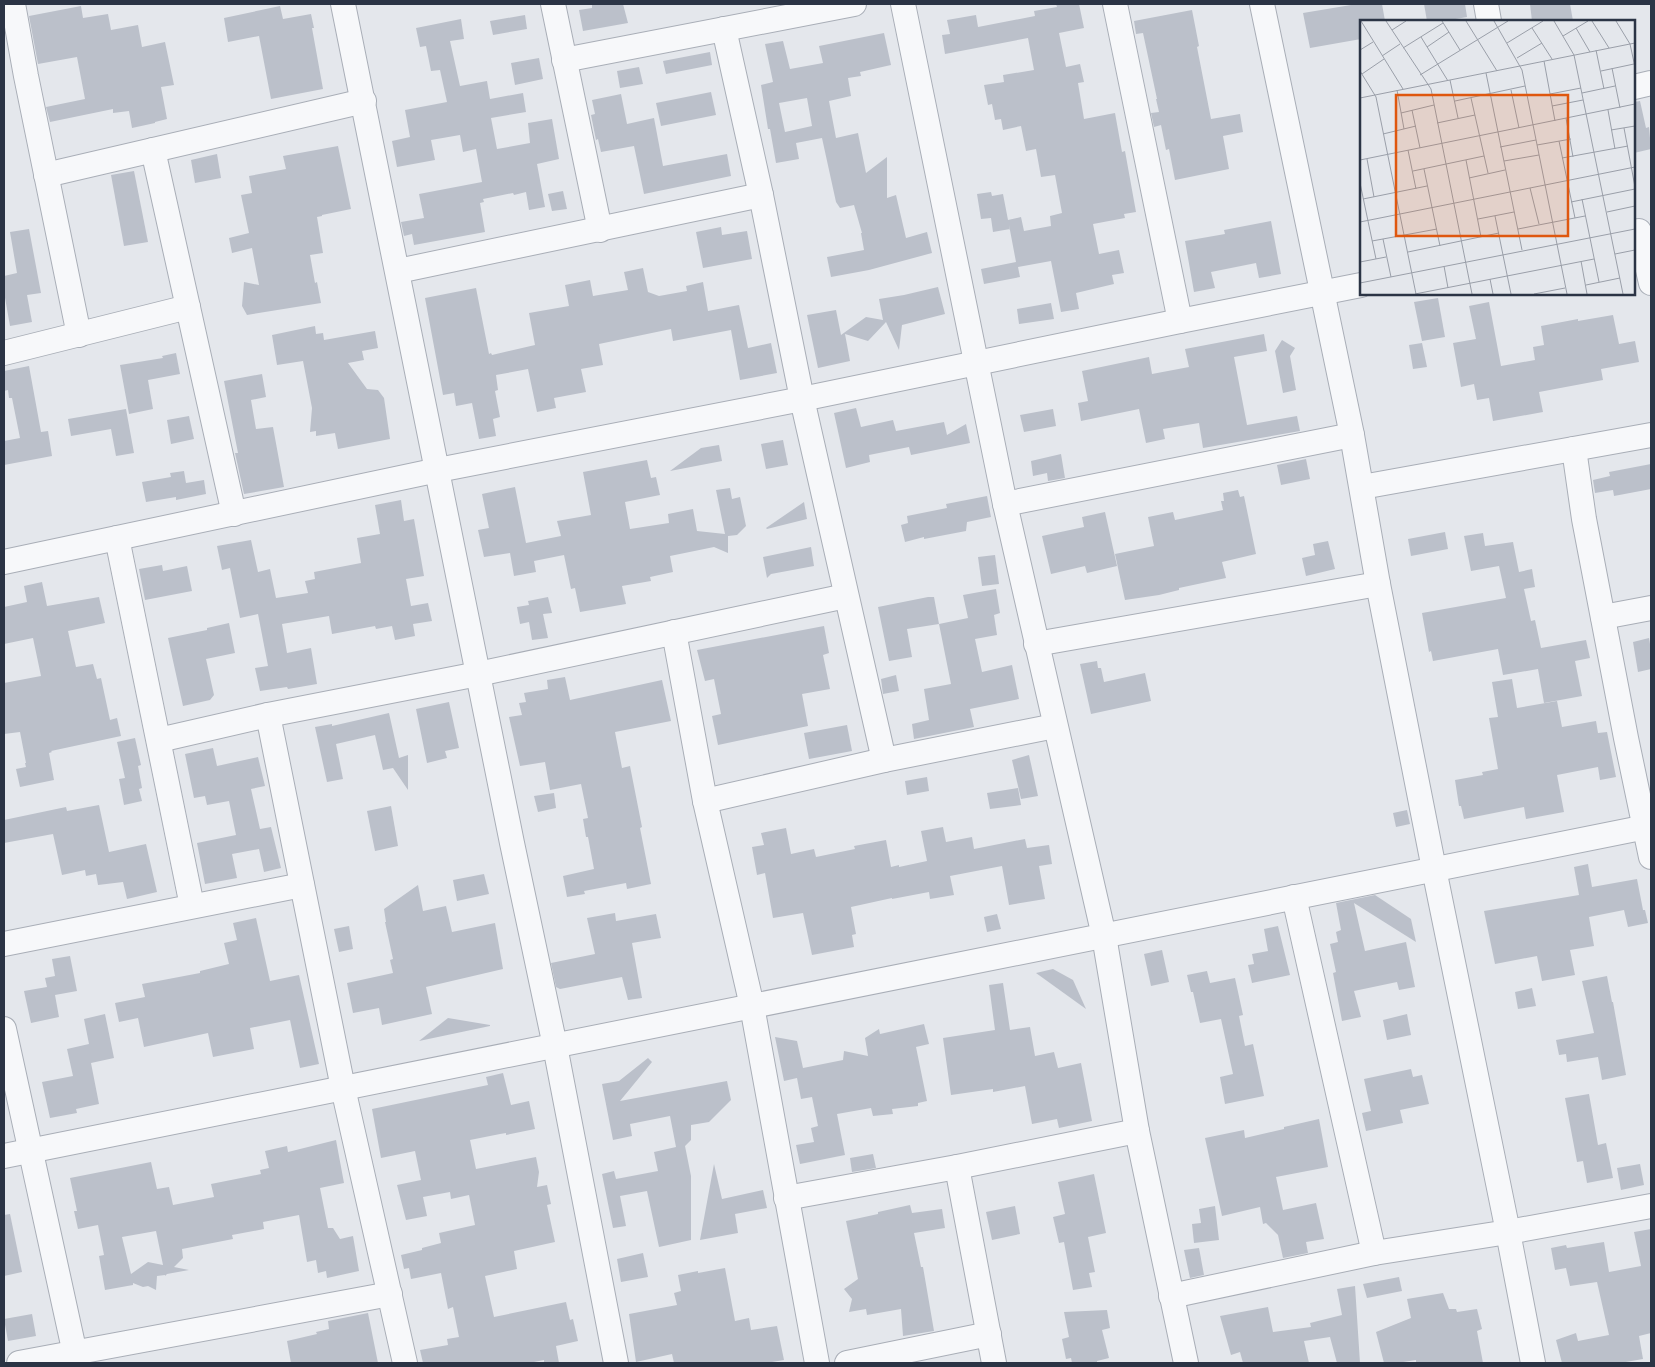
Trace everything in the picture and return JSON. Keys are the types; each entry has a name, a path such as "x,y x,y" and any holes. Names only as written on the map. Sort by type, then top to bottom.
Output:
{"street":[{"path":"13,4 79,335"},
{"path":"343,4 555,1046 616,1363"},
{"path":"553,4 600,230"},
{"path":"564,60 854,4"},
{"path":"903,4 1005,504 1104,936 1137,1131 1186,1363"},
{"path":"1115,4 1180,321"},
{"path":"1262,4 1352,435 1378,584 1533,1363"},
{"path":"1486,4 1489,20"},
{"path":"724,29 761,195 802,399 884,760"},
{"path":"1635,87 1651,84"},
{"path":"46,175 364,101"},
{"path":"153,150 234,514"},
{"path":"398,271 761,195"},
{"path":"1641,230 1651,283"},
{"path":"4,562 438,470 802,399 1360,285"},
{"path":"4,353 188,307"},
{"path":"1005,504 1352,435"},
{"path":"1362,487 1651,435"},
{"path":"1574,448 1584,519 1648,826 1651,857"},
{"path":"117,538 192,906"},
{"path":"1036,644 1378,584"},
{"path":"159,740 268,715 478,674 846,596"},
{"path":"1603,617 1651,608"},
{"path":"674,632 706,801 752,1006 817,1363"},
{"path":"268,715 343,1088 404,1363"},
{"path":"706,801 884,760 1055,726"},
{"path":"4,1156 1648,826"},
{"path":"4,944 302,884"},
{"path":"1294,897 1374,1253"},
{"path":"4,1029 76,1357"},
{"path":"786,1198 1137,1131"},
{"path":"957,1166 994,1363"},
{"path":"1172,1296 1374,1253 1508,1232 1651,1206"},
{"path":"19,1363 76,1357 390,1294"},
{"path":"847,1363 989,1334"}],"building":[{"path":"623,4 628,23 583,31 579,10 592,8 592,5"},
{"path":"1056,4 1079,4 1084,28 1059,33 1066,67 1080,64 1084,82 1078,83 1084,119 1115,113 1122,152 1125,151 1136,212 1124,214 1125,218 1093,224 1099,254 1119,250 1124,273 1112,275 1114,284 1076,293 1079,309 1061,312 1051,261 1018,267 1020,277 984,284 981,269 1016,262 1010,229 993,232 991,218 981,219 977,194 991,192 992,196 1003,194 1008,220 1021,217 1024,231 1051,226 1050,216 1062,213 1055,175 1041,177 1036,149 1026,151 1021,126 1003,130 1001,119 995,120 992,104 988,105 984,85 1004,82 1003,75 1034,70 1028,38 945,54 942,35 950,34 947,20 976,15 978,27 1035,16 1034,11 1057,7"},
{"path":"1357,4 1382,4 1385,20 1360,20 1360,39 1310,48 1303,13"},
{"path":"1424,4 1465,4 1467,17 1450,20 1427,20"},
{"path":"1530,4 1570,4 1573,20 1532,20"},
{"path":"81,6 83,18 108,14 111,30 138,25 142,47 165,42 174,85 161,87 167,119 132,128 129,111 113,113 113,109 50,122 46,107 85,99 77,57 38,64 29,16"},
{"path":"280,6 283,19 311,14 323,89 271,99 259,36 228,42 224,18"},
{"path":"1192,10 1211,119 1240,114 1243,132 1223,136 1229,169 1175,180 1169,149 1166,150 1161,125 1154,127 1151,113 1159,112 1157,99 1143,33 1136,34 1134,21"},
{"path":"525,15 527,29 493,35 490,21"},
{"path":"461,19 464,39 450,41 460,86 487,81 490,99 523,93 526,112 491,118 497,149 530,143 528,123 552,119 559,159 537,164 545,207 529,210 526,192 483,199 484,202 480,203 485,232 414,245 412,234 404,236 401,222 424,218 419,194 482,182 476,149 463,152 460,135 431,140 435,160 397,167 392,141 410,137 405,110 447,102 440,70 431,71 426,46 420,47 416,28"},
{"path":"884,33 891,65 860,72 861,76 848,78 851,96 829,101 836,138 858,133 866,173 887,157 887,198 896,195 906,238 927,232 932,253 869,270 831,277 827,257 864,250 862,233 854,205 840,208 836,202 822,138 796,143 799,159 776,163 761,85 773,82 765,44 783,41 790,69 823,63 819,46","holes":["807,98 812,126 785,132 779,103"]},
{"path":"710,52 712,65 666,74 663,61"},
{"path":"539,58 543,79 515,85 511,63"},
{"path":"639,67 643,84 620,88 617,71"},
{"path":"711,92 716,115 661,126 656,103"},
{"path":"621,94 627,124 654,118 663,166 727,154 731,176 644,194 634,146 601,152 598,139 596,140 591,115 595,114 592,100"},
{"path":"1640,101 1646,128 1649,127 1651,149 1635,153 1635,102"},
{"path":"338,146 351,209 317,217 323,253 310,255 321,303 247,315 242,306 244,282 259,285 252,248 232,253 229,238 249,233 241,195 252,193 249,176 286,169 283,156"},
{"path":"217,154 221,178 195,183 191,160"},
{"path":"134,171 148,242 124,246 111,175"},
{"path":"563,191 567,209 552,211 548,194"},
{"path":"1271,221 1281,274 1259,278 1256,263 1211,272 1215,288 1194,292 1185,241 1225,234 1224,230"},
{"path":"721,227 722,235 747,231 752,259 703,268 696,232"},
{"path":"29,229 41,293 27,295 32,322 10,326 4,292 4,276 17,273 10,232"},
{"path":"643,268 648,292 659,296 687,291 686,286 703,282 708,311 739,305 748,348 771,343 777,373 740,380 731,330 673,341 671,329 599,344 603,365 581,369 586,392 554,398 556,408 537,412 528,369 496,375 498,390 495,391 500,417 493,419 496,436 479,439 472,403 456,406 454,393 443,395 425,298 476,288 489,354 491,353 492,355 535,345 529,313 569,306 565,285 590,280 593,296 628,290 624,272"},
{"path":"938,287 945,314 902,325 899,350 886,322 868,341 845,334 850,361 818,368 807,315 836,310 841,335 866,317 883,320 879,299"},
{"path":"1438,298 1445,337 1422,341 1414,302"},
{"path":"1489,302 1501,366 1535,360 1533,347 1544,345 1541,326 1613,315 1619,344 1635,341 1639,362 1601,369 1603,380 1539,392 1543,412 1493,421 1489,398 1477,400 1474,384 1461,387 1453,343 1476,339 1469,306"},
{"path":"1051,303 1054,319 1019,324 1017,309"},
{"path":"315,326 316,334 323,333 324,340 375,331 378,348 362,351 364,360 348,363 367,389 378,390 384,398 390,439 338,449 335,433 316,436 316,431 310,432 312,408 303,361 277,365 272,335"},
{"path":"1264,334 1267,351 1234,357 1247,425 1297,416 1300,431 1203,448 1199,423 1163,429 1165,439 1146,443 1139,409 1081,421 1078,403 1088,401 1082,371 1149,357 1152,374 1189,367 1185,349"},
{"path":"1282,340 1295,348 1290,356 1296,390 1283,393 1275,351"},
{"path":"1422,343 1427,367 1413,369 1409,345"},
{"path":"176,353 180,374 148,380 153,409 129,414 120,365 163,358 162,356"},
{"path":"29,366 41,432 48,431 52,456 4,465 4,441 20,438 12,398 9,398 8,390 4,391 4,371"},
{"path":"262,374 266,397 251,400 256,429 273,427 284,487 244,494 235,453 238,453 224,381"},
{"path":"856,408 861,427 893,420 896,431 944,422 947,435 966,424 970,443 911,455 909,447 869,455 870,462 846,468 834,413"},
{"path":"126,409 134,453 116,456 111,429 71,436 68,419"},
{"path":"1053,409 1056,426 1024,432 1020,415"},
{"path":"189,416 194,439 171,444 167,420"},
{"path":"783,440 788,465 766,469 761,444"},
{"path":"719,445 722,461 670,471 701,448"},
{"path":"1061,454 1065,478 1048,481 1047,473 1033,476 1031,461"},
{"path":"1306,459 1310,479 1281,485 1277,465"},
{"path":"647,460 651,478 656,477 660,495 625,502 630,529 669,523 668,514 693,509 697,531 725,534 716,490 730,488 732,499 740,497 746,526 737,535 728,536 728,553 714,547 670,556 673,572 650,577 651,581 622,586 626,604 580,612 575,588 571,589 564,555 534,561 536,572 514,576 510,553 484,557 478,530 489,528 482,494 515,487 526,543 561,536 557,521 591,515 583,472"},
{"path":"1651,464 1651,489 1614,496 1613,490 1595,493 1593,480 1610,476 1609,472"},
{"path":"184,471 186,483 204,480 206,494 176,500 176,497 146,502 142,482 171,477 170,473"},
{"path":"1238,490 1240,497 1244,496 1256,554 1222,562 1226,578 1179,588 1179,590 1159,595 1125,600 1115,554 1154,546 1148,517 1173,512 1175,520 1223,510 1221,501 1224,501 1223,493"},
{"path":"987,496 991,517 967,522 966,531 924,539 924,537 905,542 901,525 908,523 907,516 947,508 946,504"},
{"path":"401,500 404,521 414,519 424,576 406,579 411,606 428,603 432,621 413,624 415,636 395,640 392,626 376,629 375,626 332,634 329,616 282,624 287,653 311,648 317,684 260,691 255,668 268,666 258,614 240,618 230,568 222,570 217,546 251,540 258,572 270,569 276,598 308,593 305,581 315,579 314,572 361,563 357,538 380,534 375,505"},
{"path":"804,502 807,519 766,528"},
{"path":"1105,512 1117,566 1087,573 1085,566 1051,574 1042,536 1084,527 1082,517"},
{"path":"1445,532 1448,549 1411,556 1408,539"},
{"path":"1483,533 1485,546 1513,542 1519,572 1532,569 1535,587 1524,589 1531,621 1535,620 1541,648 1586,640 1590,658 1575,661 1582,696 1544,703 1538,669 1503,675 1498,649 1433,661 1431,651 1429,652 1422,613 1506,598 1499,566 1471,571 1464,536"},
{"path":"1328,541 1335,569 1306,576 1302,558 1315,555 1313,544"},
{"path":"811,547 814,566 771,574 767,578 763,557"},
{"path":"995,555 999,584 982,586 978,557"},
{"path":"162,565 163,571 187,566 192,591 145,600 139,569"},
{"path":"42,582 47,606 99,597 105,623 68,631 76,667 93,664 97,679 101,678 110,720 117,718 121,736 51,751 49,753 54,780 20,787 16,769 26,767 26,763 20,732 4,734 4,683 41,676 33,638 4,644 4,607 27,602 24,586"},
{"path":"996,589 1000,613 994,615 997,635 975,639 982,672 1012,665 1019,699 970,709 974,727 914,739 912,724 929,720 924,689 951,684 939,624 968,618 963,595"},
{"path":"548,597 552,613 543,614 548,638 532,640 529,622 520,624 517,607 529,605 528,601"},
{"path":"934,597 939,624 907,629 912,657 889,661 878,607"},
{"path":"229,623 235,653 206,659 214,695 210,700 183,706 168,638 207,630 207,628"},
{"path":"824,626 829,653 823,655 830,689 802,694 808,726 718,745 712,716 721,714 714,679 705,681 697,650"},
{"path":"1649,638 1651,669 1638,672 1633,642"},
{"path":"1097,661 1098,668 1101,668 1104,682 1145,673 1151,701 1091,714 1080,664"},
{"path":"896,675 899,691 883,694 881,679"},
{"path":"565,677 570,700 662,680 671,721 615,732 622,768 630,766 651,884 627,889 626,883 584,891 585,894 567,897 563,876 594,869 583,819 588,818 581,784 550,790 545,762 520,766 509,717 522,715 519,703 526,702 524,693 548,689 547,680"},
{"path":"1512,679 1517,708 1557,701 1562,727 1596,721 1598,733 1607,732 1616,777 1600,780 1598,767 1557,775 1564,812 1526,819 1524,807 1464,819 1461,806 1459,806 1455,780 1483,775 1482,772 1498,769 1489,718 1498,717 1492,682"},
{"path":"449,702 459,748 445,751 447,758 427,763 416,709"},
{"path":"389,713 399,758 408,755 408,790 393,768 383,770 375,735 336,744 343,779 327,782 315,727 332,724 332,726"},
{"path":"847,725 852,751 809,759 804,733"},
{"path":"135,738 141,765 138,766 142,788 139,789 142,801 124,805 119,779 125,778 117,742"},
{"path":"213,748 217,766 258,757 265,786 251,789 260,829 271,827 281,868 264,872 259,849 232,854 237,878 205,884 197,843 236,835 229,801 207,805 205,796 194,798 185,754"},
{"path":"1029,755 1038,796 1021,799 1012,760"},
{"path":"927,777 929,791 907,795 905,781"},
{"path":"1018,788 1021,805 990,809 987,793"},
{"path":"554,793 556,808 538,812 534,796"},
{"path":"99,805 109,852 146,844 157,892 127,899 123,882 98,885 96,874 86,876 85,870 62,875 53,834 4,843 4,820 66,807 67,811"},
{"path":"391,806 398,846 375,851 367,811"},
{"path":"1407,810 1410,824 1396,827 1393,813"},
{"path":"943,827 946,842 972,837 974,849 1025,839 1027,848 1049,845 1052,864 1039,866 1045,899 1009,905 1002,866 950,876 954,895 930,899 929,892 851,907 856,934 852,935 854,947 812,955 803,913 773,918 765,873 757,875 752,847 764,845 761,833 786,828 791,854 814,849 816,857 855,849 854,846 886,840 891,867 899,865 899,867 927,861 921,831"},
{"path":"1588,864 1592,887 1637,879 1643,910 1645,910 1648,923 1628,927 1624,910 1589,917 1594,946 1570,950 1575,975 1542,981 1537,956 1495,964 1484,911 1579,895 1574,867"},
{"path":"484,874 489,894 457,901 453,880"},
{"path":"418,885 423,911 446,906 452,932 495,923 503,969 426,987 432,1014 382,1025 379,1008 353,1013 347,983 393,973 390,960 393,959 384,909"},
{"path":"1375,895 1411,919 1416,942 1354,903 1365,951 1406,942 1415,987 1399,990 1397,982 1354,991 1361,1017 1342,1021 1333,973 1336,972 1330,944 1338,942 1336,932 1341,930 1336,903"},
{"path":"615,913 616,921 656,914 661,938 632,943 642,998 628,1000 622,977 560,989 556,987 551,963 595,954 587,918"},
{"path":"997,914 1001,929 987,932 984,917"},
{"path":"256,918 270,981 299,975 319,1064 300,1068 290,1020 250,1028 254,1049 213,1057 208,1033 144,1047 138,1018 119,1022 115,1003 145,997 142,984 200,973 200,971 229,964 224,943 237,940 233,923"},
{"path":"349,926 353,949 339,952 334,929"},
{"path":"1278,926 1290,975 1252,983 1248,965 1254,964 1252,954 1268,951 1264,929"},
{"path":"1162,950 1169,982 1151,986 1144,954"},
{"path":"70,956 77,991 55,995 59,1017 31,1023 24,991 47,987 45,978 55,976 52,959"},
{"path":"1053,969 1073,980 1086,1009 1036,973"},
{"path":"1207,971 1210,983 1235,978 1243,1015 1239,1016 1245,1046 1253,1044 1264,1096 1225,1104 1220,1077 1233,1074 1221,1019 1200,1023 1187,975"},
{"path":"1607,976 1626,1075 1602,1080 1598,1057 1567,1062 1566,1054 1559,1055 1556,1040 1594,1033 1582,981"},
{"path":"1003,983 1010,1030 1030,1027 1035,1056 1054,1052 1058,1068 1081,1063 1092,1121 1059,1128 1057,1119 1032,1124 1025,1086 993,1092 993,1089 951,1095 943,1038 995,1030 989,985"},
{"path":"1532,988 1536,1006 1518,1009 1515,992"},
{"path":"105,1014 114,1058 91,1063 99,1104 76,1109 77,1113 50,1118 42,1082 73,1076 67,1049 89,1044 84,1019"},
{"path":"1407,1014 1411,1035 1387,1040 1383,1020"},
{"path":"448,1018 490,1025 490,1026 419,1041"},
{"path":"924,1024 929,1044 916,1047 927,1101 918,1103 918,1106 892,1109 893,1114 873,1116 871,1108 837,1114 845,1155 800,1164 796,1145 814,1142 811,1128 818,1126 812,1097 801,1099 797,1078 784,1081 775,1037 797,1041 803,1068 843,1060 844,1051 868,1056 865,1038 879,1029 880,1034"},
{"path":"648,1058 652,1062 620,1101 727,1081 731,1100 709,1122 691,1125 691,1140 685,1146 691,1176 691,1240 659,1247 647,1191 620,1196 626,1226 613,1228 602,1174 614,1171 616,1179 658,1171 654,1152 676,1147 670,1116 630,1124 632,1136 613,1140 602,1084 619,1081"},
{"path":"1411,1069 1413,1077 1422,1075 1429,1104 1400,1110 1403,1123 1366,1131 1362,1113 1371,1111 1364,1079"},
{"path":"503,1073 511,1105 529,1101 535,1129 470,1140 476,1169 536,1157 539,1172 537,1187 547,1185 551,1204 547,1205 555,1242 514,1251 517,1269 485,1276 494,1317 566,1302 570,1320 573,1319 578,1341 556,1346 559,1363 544,1363 544,1360 529,1363 423,1363 420,1350 448,1345 447,1339 459,1337 453,1307 448,1309 441,1273 411,1279 409,1268 404,1269 401,1255 441,1243 439,1233 475,1225 469,1195 451,1199 450,1192 423,1197 427,1216 406,1220 397,1185 421,1180 415,1151 381,1158 372,1109 488,1085 486,1077"},
{"path":"1589,1094 1598,1145 1606,1143 1613,1178 1587,1183 1583,1161 1577,1162 1565,1098"},
{"path":"1319,1119 1328,1167 1276,1177 1283,1210 1316,1203 1324,1239 1306,1242 1308,1253 1283,1258 1278,1235 1266,1223 1263,1224 1260,1207 1222,1216 1205,1138 1244,1130 1245,1138"},
{"path":"336,1140 344,1183 320,1188 328,1228 333,1228 340,1239 353,1236 359,1271 327,1278 326,1271 318,1273 316,1260 307,1262 299,1215 263,1222 264,1229 232,1235 233,1239 182,1249 183,1258 174,1267 189,1270 157,1276 156,1290 133,1283 133,1285 105,1290 99,1256 104,1255 98,1225 78,1229 74,1211 77,1211 70,1178 151,1162 157,1189 169,1187 173,1205 214,1197 211,1184 261,1174 260,1170 269,1168 265,1151 287,1146 288,1152","holes":["156,1231 163,1265 148,1262 131,1274 122,1237"]},
{"path":"873,1154 876,1168 852,1172 850,1158"},
{"path":"714,1164 722,1199 763,1190 767,1208 735,1214 738,1233 700,1240"},
{"path":"1640,1164 1644,1185 1621,1190 1617,1168"},
{"path":"1094,1174 1106,1233 1088,1237 1095,1272 1089,1273 1092,1287 1073,1290 1064,1242 1059,1243 1053,1217 1065,1214 1058,1182"},
{"path":"910,1205 912,1213 942,1209 945,1228 914,1233 921,1267 923,1267 934,1331 903,1336 901,1309 867,1315 866,1309 849,1312 852,1299 844,1289 858,1279 846,1221"},
{"path":"1015,1206 1020,1234 992,1240 986,1212"},
{"path":"1215,1206 1219,1240 1194,1243 1192,1224 1201,1223 1199,1209"},
{"path":"10,1214 22,1272 4,1276 4,1215"},
{"path":"1651,1229 1651,1333 1639,1336 1643,1359 1620,1363 1562,1363 1556,1340 1576,1333 1578,1341 1609,1335 1597,1282 1570,1286 1566,1268 1555,1270 1551,1248 1566,1245 1567,1248 1604,1242 1609,1272 1641,1266 1634,1232"},
{"path":"1199,1248 1204,1275 1190,1278 1184,1250"},
{"path":"643,1253 648,1277 621,1282 617,1259"},
{"path":"725,1268 735,1321 749,1318 751,1330 777,1326 784,1360 766,1363 674,1363 672,1354 636,1362 629,1314 677,1305 674,1293 681,1291 678,1275"},
{"path":"1399,1277 1402,1291 1367,1298 1363,1284"},
{"path":"1355,1286 1360,1363 1337,1363 1330,1337 1304,1341 1309,1363 1243,1363 1240,1352 1231,1355 1220,1316 1268,1307 1273,1332 1311,1327 1310,1323 1342,1315 1337,1289"},
{"path":"1443,1293 1449,1309 1456,1309 1457,1312 1477,1309 1482,1329 1477,1331 1483,1363 1416,1363 1416,1360 1384,1363 1376,1332 1411,1318 1407,1299"},
{"path":"1107,1310 1110,1328 1102,1330 1109,1358 1097,1361 1097,1363 1072,1363 1071,1358 1066,1359 1062,1339 1069,1337 1064,1312"},
{"path":"368,1313 378,1363 291,1363 287,1341 317,1334 316,1332 329,1329 328,1321"},
{"path":"32,1314 36,1336 8,1341 4,1319"}]}
